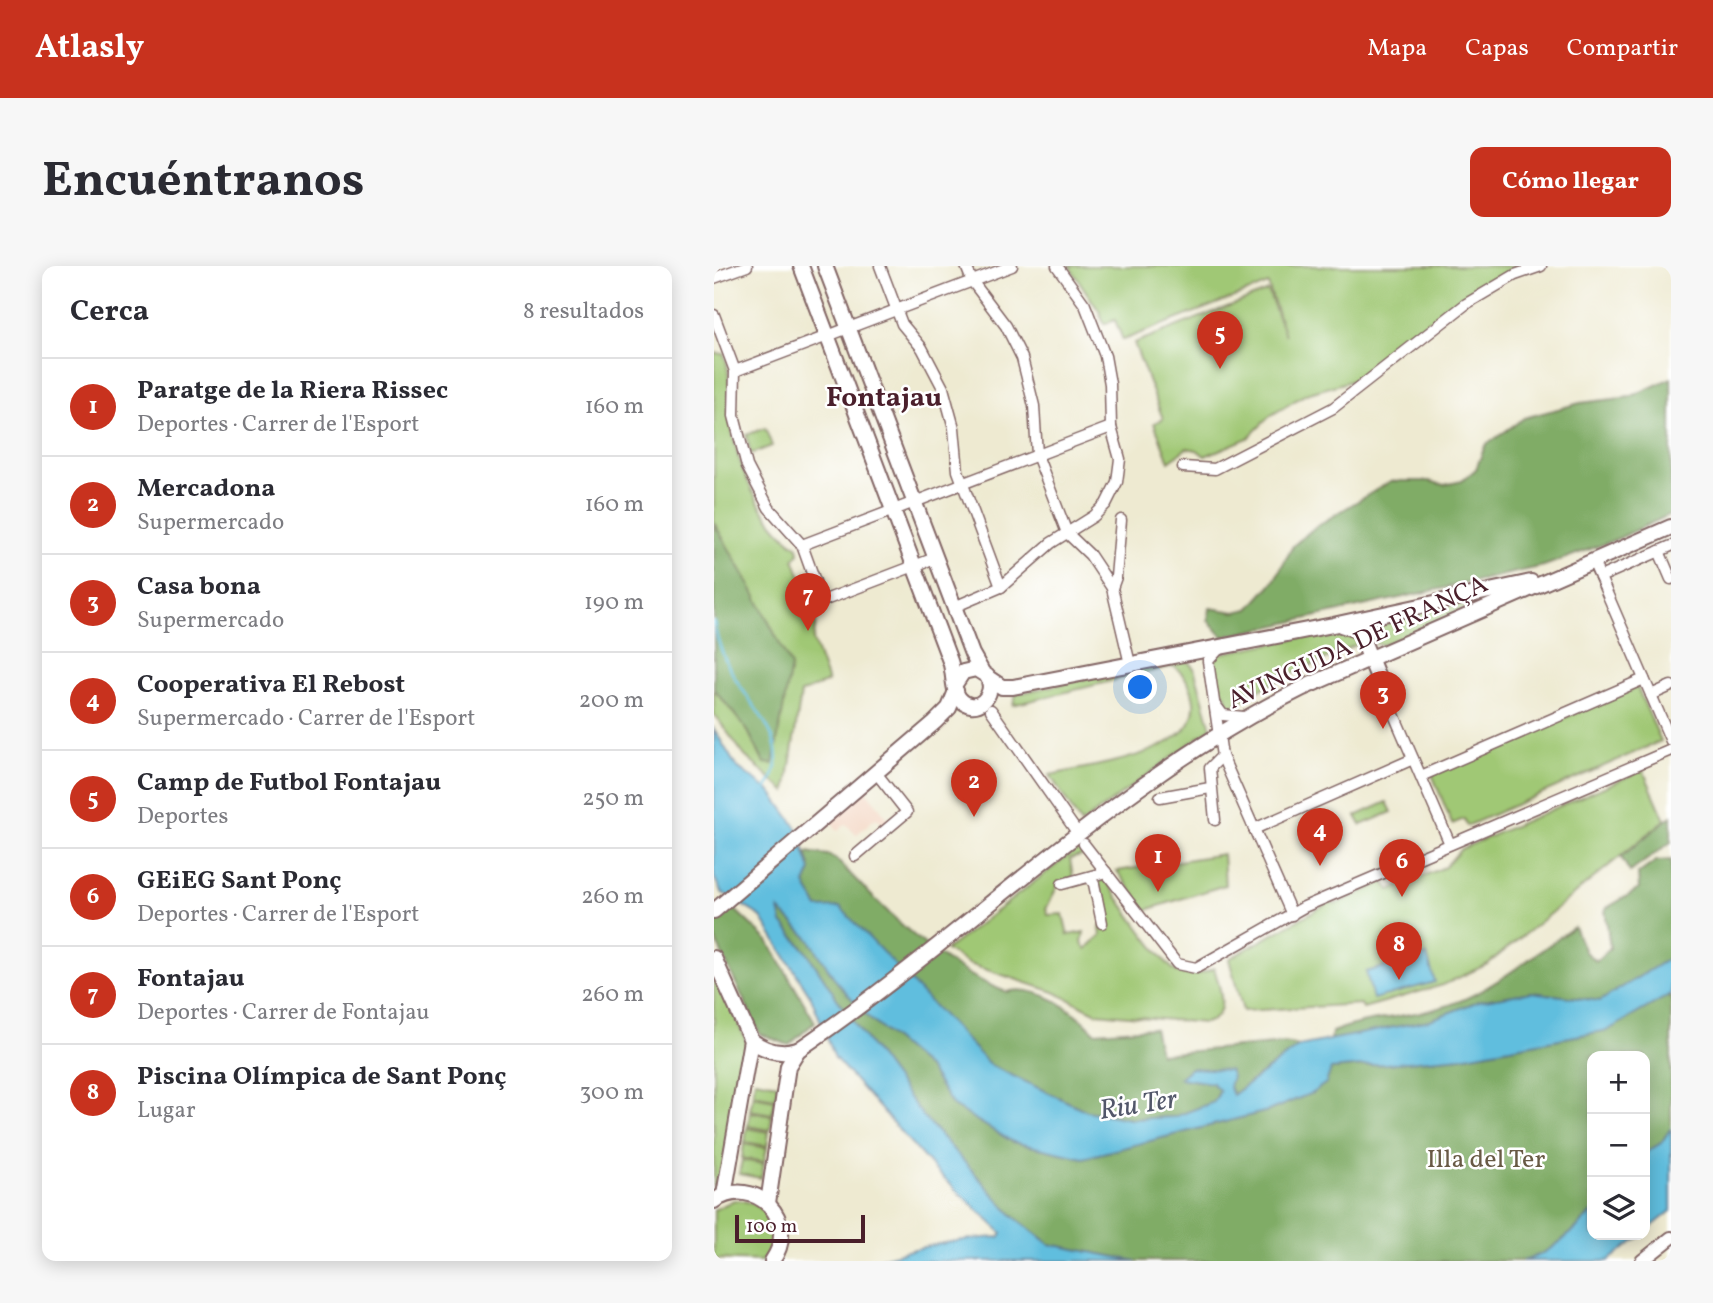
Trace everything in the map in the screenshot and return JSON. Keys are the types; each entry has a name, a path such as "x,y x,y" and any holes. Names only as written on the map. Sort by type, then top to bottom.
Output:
{"main road":[{"path":"801,266 952,665 956,687 964,702 985,704 991,689 954,607 825,266"},
{"name":"AVINGUDA DE FRANÇA","path":"804,1046 1162,771 1244,717 1342,669 1671,527"},
{"name":"AVINGUDA DE FRANÇA","path":"985,675 1002,687 1013,688 1333,625 1563,575"},
{"path":"1333,625 1354,627 1372,658 1379,680"},
{"path":"1342,669 1360,650 1362,637"},
{"path":"1342,669 1359,667 1379,680"},
{"path":"714,911 943,715 954,699 962,672 971,669 985,675"},
{"path":"714,958 751,1040 766,1049 781,1053 804,1046"},
{"path":"751,1040 719,1198 748,1193 768,1203 781,1224 777,1258"},
{"path":"768,1203 788,1066 804,1046"}],"street":[{"path":"714,278 747,266"},
{"path":"880,266 897,309 943,388 954,428 957,466 1001,587"},
{"path":"966,266 972,281 1006,326 1023,361 1034,406 1037,455 1067,533 1090,555 1112,588 1130,664"},
{"path":"735,371 1012,266"},
{"path":"954,607 1001,587 1067,533 1094,516 1114,490 1120,459 1111,427 1110,384 1097,330 1080,296 1057,266"},
{"path":"1183,467 1215,468 1333,408 1488,289 1522,270 1535,267"},
{"path":"714,315 735,371 734,416 747,466 769,508 802,545 821,598 825,600 935,558"},
{"path":"802,545 1111,427"},
{"path":"1112,588 1116,577 1121,520"},
{"path":"1600,577 1671,546"},
{"path":"1659,551 1671,579"},
{"path":"1593,561 1671,741"},
{"path":"1230,644 1209,657 1222,756 1292,915"},
{"path":"1420,776 1644,679"},
{"path":"1379,680 1450,844"},
{"path":"1651,695 1671,687"},
{"path":"985,704 1074,828"},
{"path":"1217,707 1223,715 1244,717"},
{"path":"1084,844 1181,967 1191,968 1206,964 1292,915 1671,750"},
{"path":"1215,820 1210,765 1222,756"},
{"path":"1254,829 1413,759"},
{"path":"855,856 907,812 877,774"},
{"path":"1160,797 1210,788"},
{"path":"1062,884 1106,872"},
{"path":"1090,878 1094,884 1101,923"},
{"path":"1642,1261 1671,1238"}],"shaded area":[{"path":"865,790 890,821 884,826 877,818 856,835 846,824 838,831 830,820"}],"green space":[{"path":"1069,266 1516,266 1474,292 1354,380 1306,394 1270,416 1248,438 1205,456 1197,450 1187,448 1169,461 1154,423 1163,419 1134,343 1268,291 1285,335 1268,284 1123,340 1115,320 1104,324 1099,311"},
{"path":"714,353 724,354 729,378 730,419 744,472 761,507 784,536 798,547 799,553 794,559 813,608 818,611 813,640 828,682 801,693 786,792 745,756 714,714 714,689 748,731 764,763 752,589 714,523"},
{"path":"1671,378 1671,514 1615,540 1544,566 1223,637 1208,620 1210,608 1235,612 1249,609 1274,581 1293,546 1315,527 1391,481 1429,481 1444,485 1462,481 1476,469 1485,446 1524,418 1580,403 1630,397"},
{"path":"765,428 772,446 751,454 746,435"},
{"path":"714,523 752,589 791,666 773,764 764,763 748,731 714,689"},
{"path":"1488,598 1383,645 1371,643 1366,633 1368,622"},
{"path":"1344,629 1353,632 1358,644 1272,683 1232,706 1228,704 1225,694 1219,696 1212,668 1217,654"},
{"path":"1185,659 1194,668 1211,728 1081,824 1050,775 1138,755 1179,735 1191,721 1194,703 1188,683 1174,666 1013,705 1016,694"},
{"path":"1637,687 1661,741 1467,826 1464,819 1452,824 1432,774"},
{"path":"1643,770 1665,820 1488,964 1443,985 1363,1008 1361,1004 1243,1011 1229,959 1330,902 1336,904 1384,882 1390,890 1445,867 1461,849"},
{"path":"1387,802 1392,812 1361,825 1356,816"},
{"path":"1671,816 1671,842 1630,872 1621,857"},
{"path":"1082,845 1084,855 1070,859 1073,877 1058,885 1046,909 1048,915 1063,914 1068,935 1084,932 1082,942 1086,949 1101,936 1100,928 1106,919 1098,882 1105,879 1151,944 1177,972 1191,975 1214,968 1219,984 1221,1008 1212,1020 1204,1023 1097,1013 1054,992 969,964 946,950"},
{"path":"806,852 828,855 837,860 914,936 958,967 1006,992 1018,990 1043,995 1066,1008 1095,1032 1154,1028 1160,1054 1285,1043 1299,1046 1232,1095 1229,1087 1191,1068 1180,1078 1212,1083 1220,1090 1214,1102 1174,1117 1130,1119 1087,1111 990,1065 889,960 818,908 805,884 811,870"},
{"path":"1223,854 1225,885 1146,910 1117,871"},
{"path":"1671,860 1671,957 1600,1001 1531,992 1479,1001 1430,1020 1331,1040 1332,1032 1347,1027 1437,1009 1467,998 1499,980 1574,927 1585,952 1596,961 1610,948 1605,909 1639,889 1638,874 1656,861"},
{"path":"728,903 768,941 815,1022 789,1045 760,1034 714,937 714,917"},
{"name":"Illa del Ter","path":"778,908 809,939 837,982 869,1018 929,1069 953,1106 1013,1142 1083,1158 1268,1111 1312,1093 1331,1069 1461,1057 1608,1030 1671,994 1671,1128 1661,1143 1650,1150 1650,1051 1587,1051 1587,1217 1560,1242 1542,1254 1522,1261 1136,1261 1049,1244 1013,1216 922,1115 841,1005 806,951 782,923"},
{"path":"714,970 748,1045 722,1186 714,1194"},
{"path":"755,1080 778,1084 775,1098 753,1094"},
{"path":"753,1096 775,1100 772,1114 750,1110"},
{"path":"750,1112 772,1116 770,1130 748,1126"},
{"path":"747,1128 769,1132 767,1146 745,1142"},
{"path":"744,1144 767,1148 764,1162 742,1158"},
{"path":"742,1160 764,1164 761,1178 739,1174"},
{"path":"734,1200 756,1206 770,1220 773,1240 762,1261 714,1259 714,1210"}],"water":[{"path":"714,729 736,766 771,792 797,828 811,870 805,884 818,908 840,907 990,1065 1087,1111 1130,1119 1174,1117 1214,1102 1220,1091 1212,1083 1179,1078 1191,1068 1229,1070 1232,1076 1229,1087 1233,1095 1299,1046 1430,1020 1479,1001 1531,992 1600,1001 1671,957 1671,994 1608,1030 1461,1057 1331,1069 1326,1083 1312,1093 1268,1111 1083,1158 1013,1142 953,1106 929,1069 869,1018 837,982 809,939 779,909 782,923 806,951 841,1005 922,1115 1013,1216 1049,1244 1136,1261 873,1261 936,1244 1000,1237 1002,1233 933,1168 835,1058 811,997 760,916 721,892 714,877"},
{"path":"1427,955 1435,982 1373,999 1366,972"},
{"path":"1671,1128 1671,1211 1650,1228 1650,1150 1661,1143"},
{"path":"1587,1217 1587,1240 1635,1240 1608,1261 1522,1261 1542,1254 1578,1227"}],"waterway":[{"path":"714,622 728,665 762,717 775,745 777,759 774,774 766,789"}],"place":[{"name":"Camp de Futbol Fontajau","path":"1220,369"},
{"name":"Fontajau","path":"808,631"},
{"name":"Casa bona","path":"1383,729"},
{"name":"Mercadona","path":"974,817"},
{"name":"Cooperativa El Rebost","path":"1320,866"},
{"name":"Paratge de la Riera Rissec","path":"1158,892"},
{"name":"GEiEG Sant Ponç","path":"1402,897"},
{"name":"Piscina Olímpica de Sant Ponç","path":"1399,980"}],"district":[{"name":"Fontajau","path":"884,396"}],"water label":[{"name":"Riu Ter","path":"1138,1103"}]}
